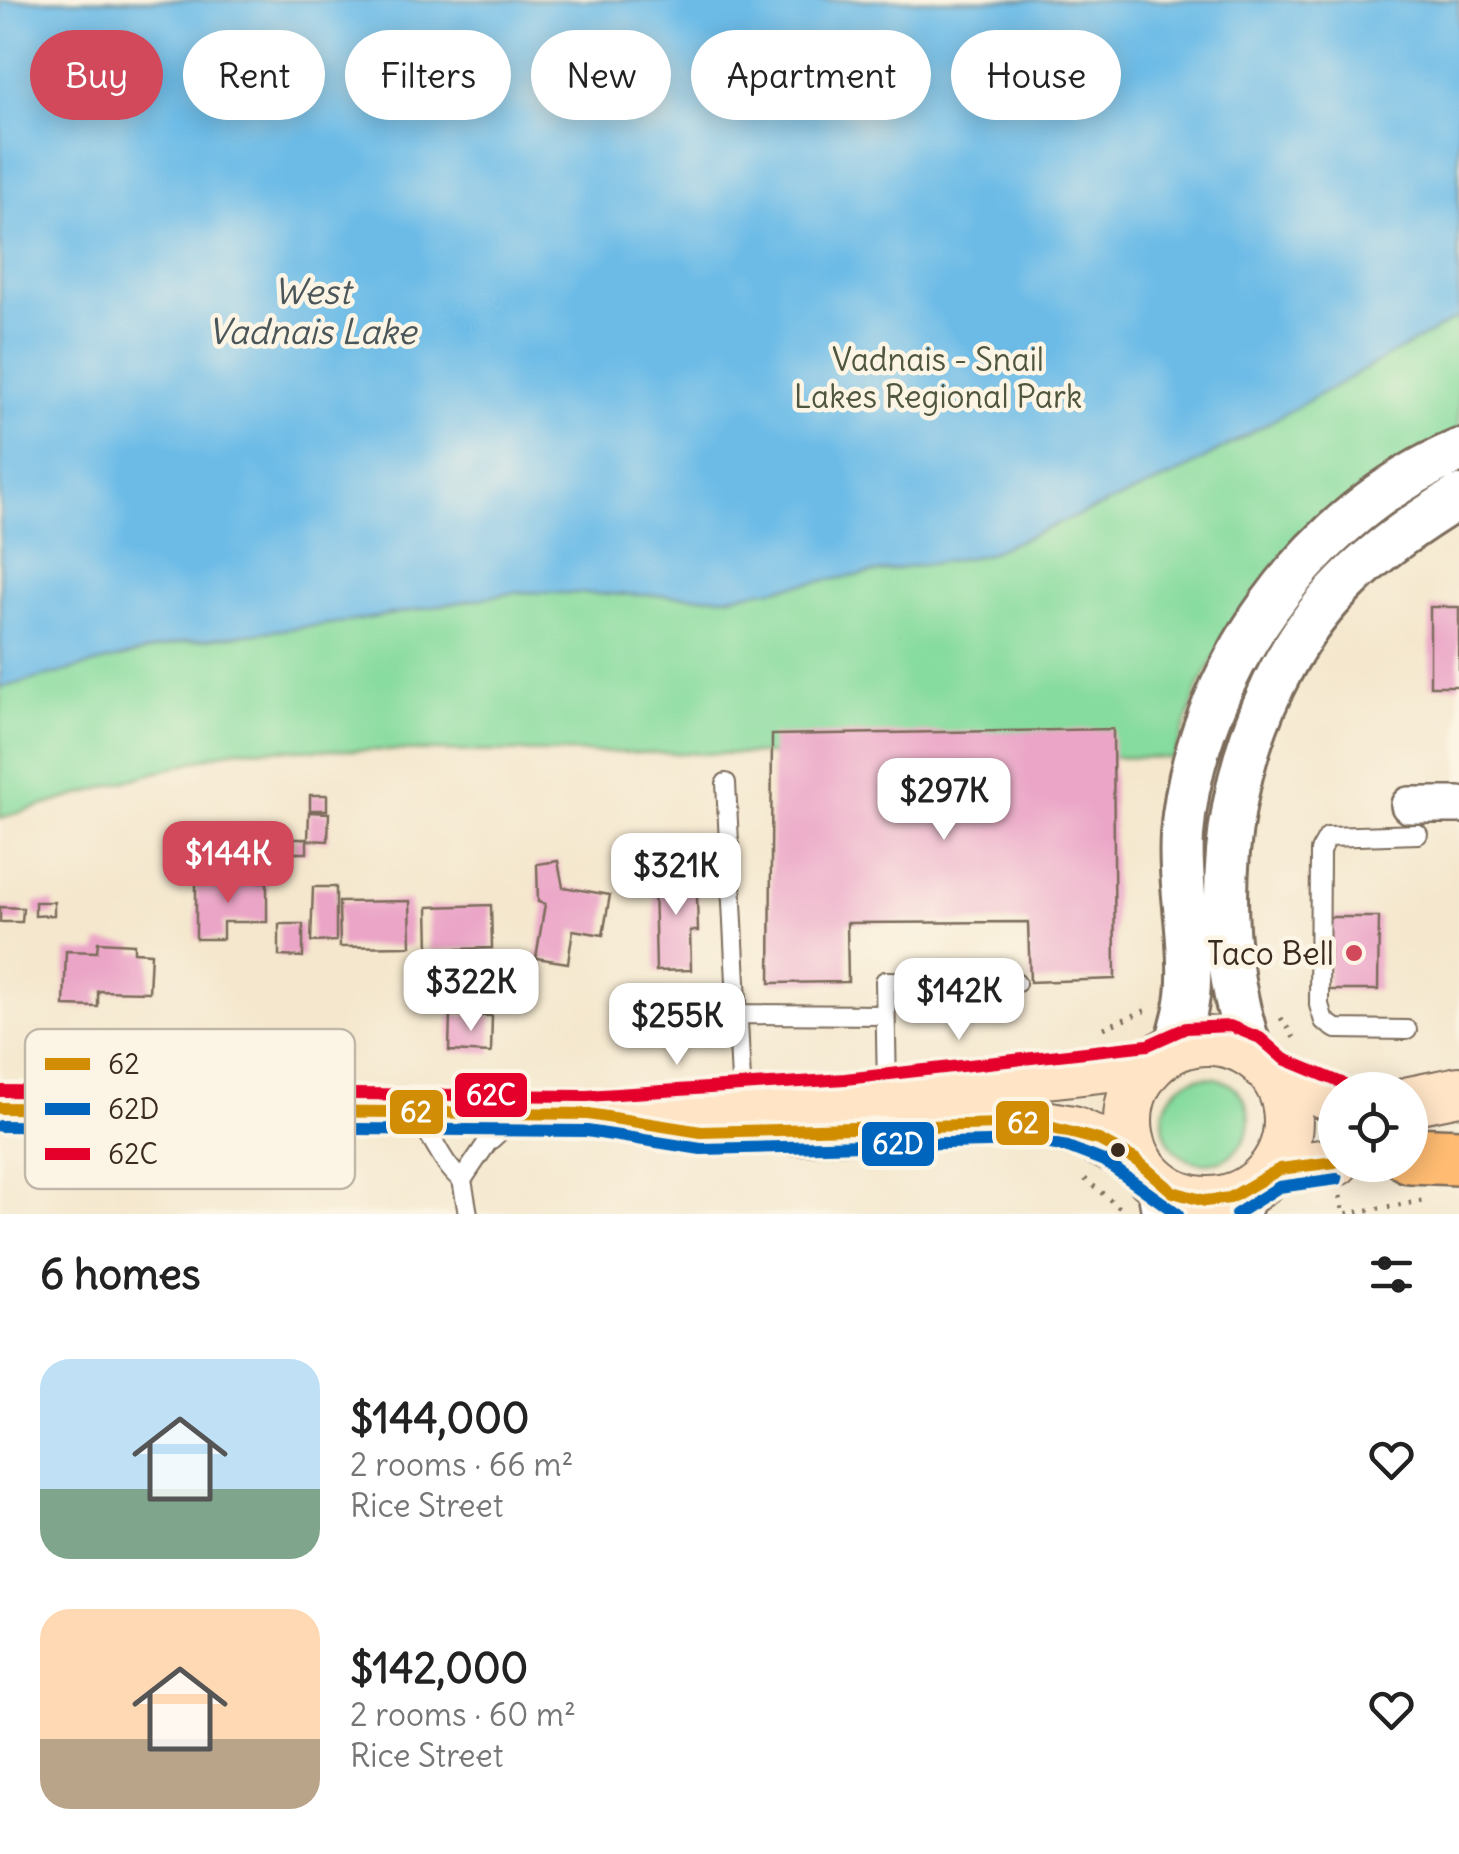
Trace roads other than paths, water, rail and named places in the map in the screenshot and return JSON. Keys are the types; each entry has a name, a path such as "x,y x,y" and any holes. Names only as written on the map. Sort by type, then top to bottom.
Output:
{"main road":[{"path":"355,1111 588,1114 886,1091 1165,1055 1202,1041 1228,1043 1318,1091"},
{"path":"1144,1192 1129,1134 1129,1108 1138,1083 1165,1055"},
{"path":"1255,1191 1284,1148 1289,1122 1284,1096 1262,1063"},
{"path":"1428,1097 1459,1091"},
{"path":"0,1108 25,1108"},
{"path":"588,1114 701,1132 1034,1122 1073,1130 1144,1192 1201,1202 1228,1200 1318,1168"},
{"path":"1430,1165 1459,1134"}],"street":[{"path":"1262,1063 1236,1009 1227,904 1229,852 1264,659 1287,582 1363,503 1410,474 1459,451"},
{"path":"1165,1055 1190,981 1181,875 1185,804 1204,728 1264,659 1342,585 1392,542 1459,497"},
{"path":"1413,820 1459,805"}],"lane":[{"path":"726,783 742,1102"},
{"path":"1407,1030 1336,1029 1324,1021 1319,1006 1320,851 1328,836 1413,820"},
{"path":"886,1091 885,981 1016,983"},
{"path":"738,1014 885,1015"},
{"path":"408,1112 428,1130 446,1168 462,1180 468,1214"},
{"path":"462,1180 488,1142 520,1113"}],"water":[{"name":"West Vadnais Lake","path":"0,0 1459,0 1459,317 1173,476 984,555 724,597 517,592 354,621 183,642 0,688"}],"place":[{"name":"Taco Bell","path":"1354,953"}],"park label":[{"name":"Vadnais - Snail Lakes Regional Park","path":"938,378"}]}
